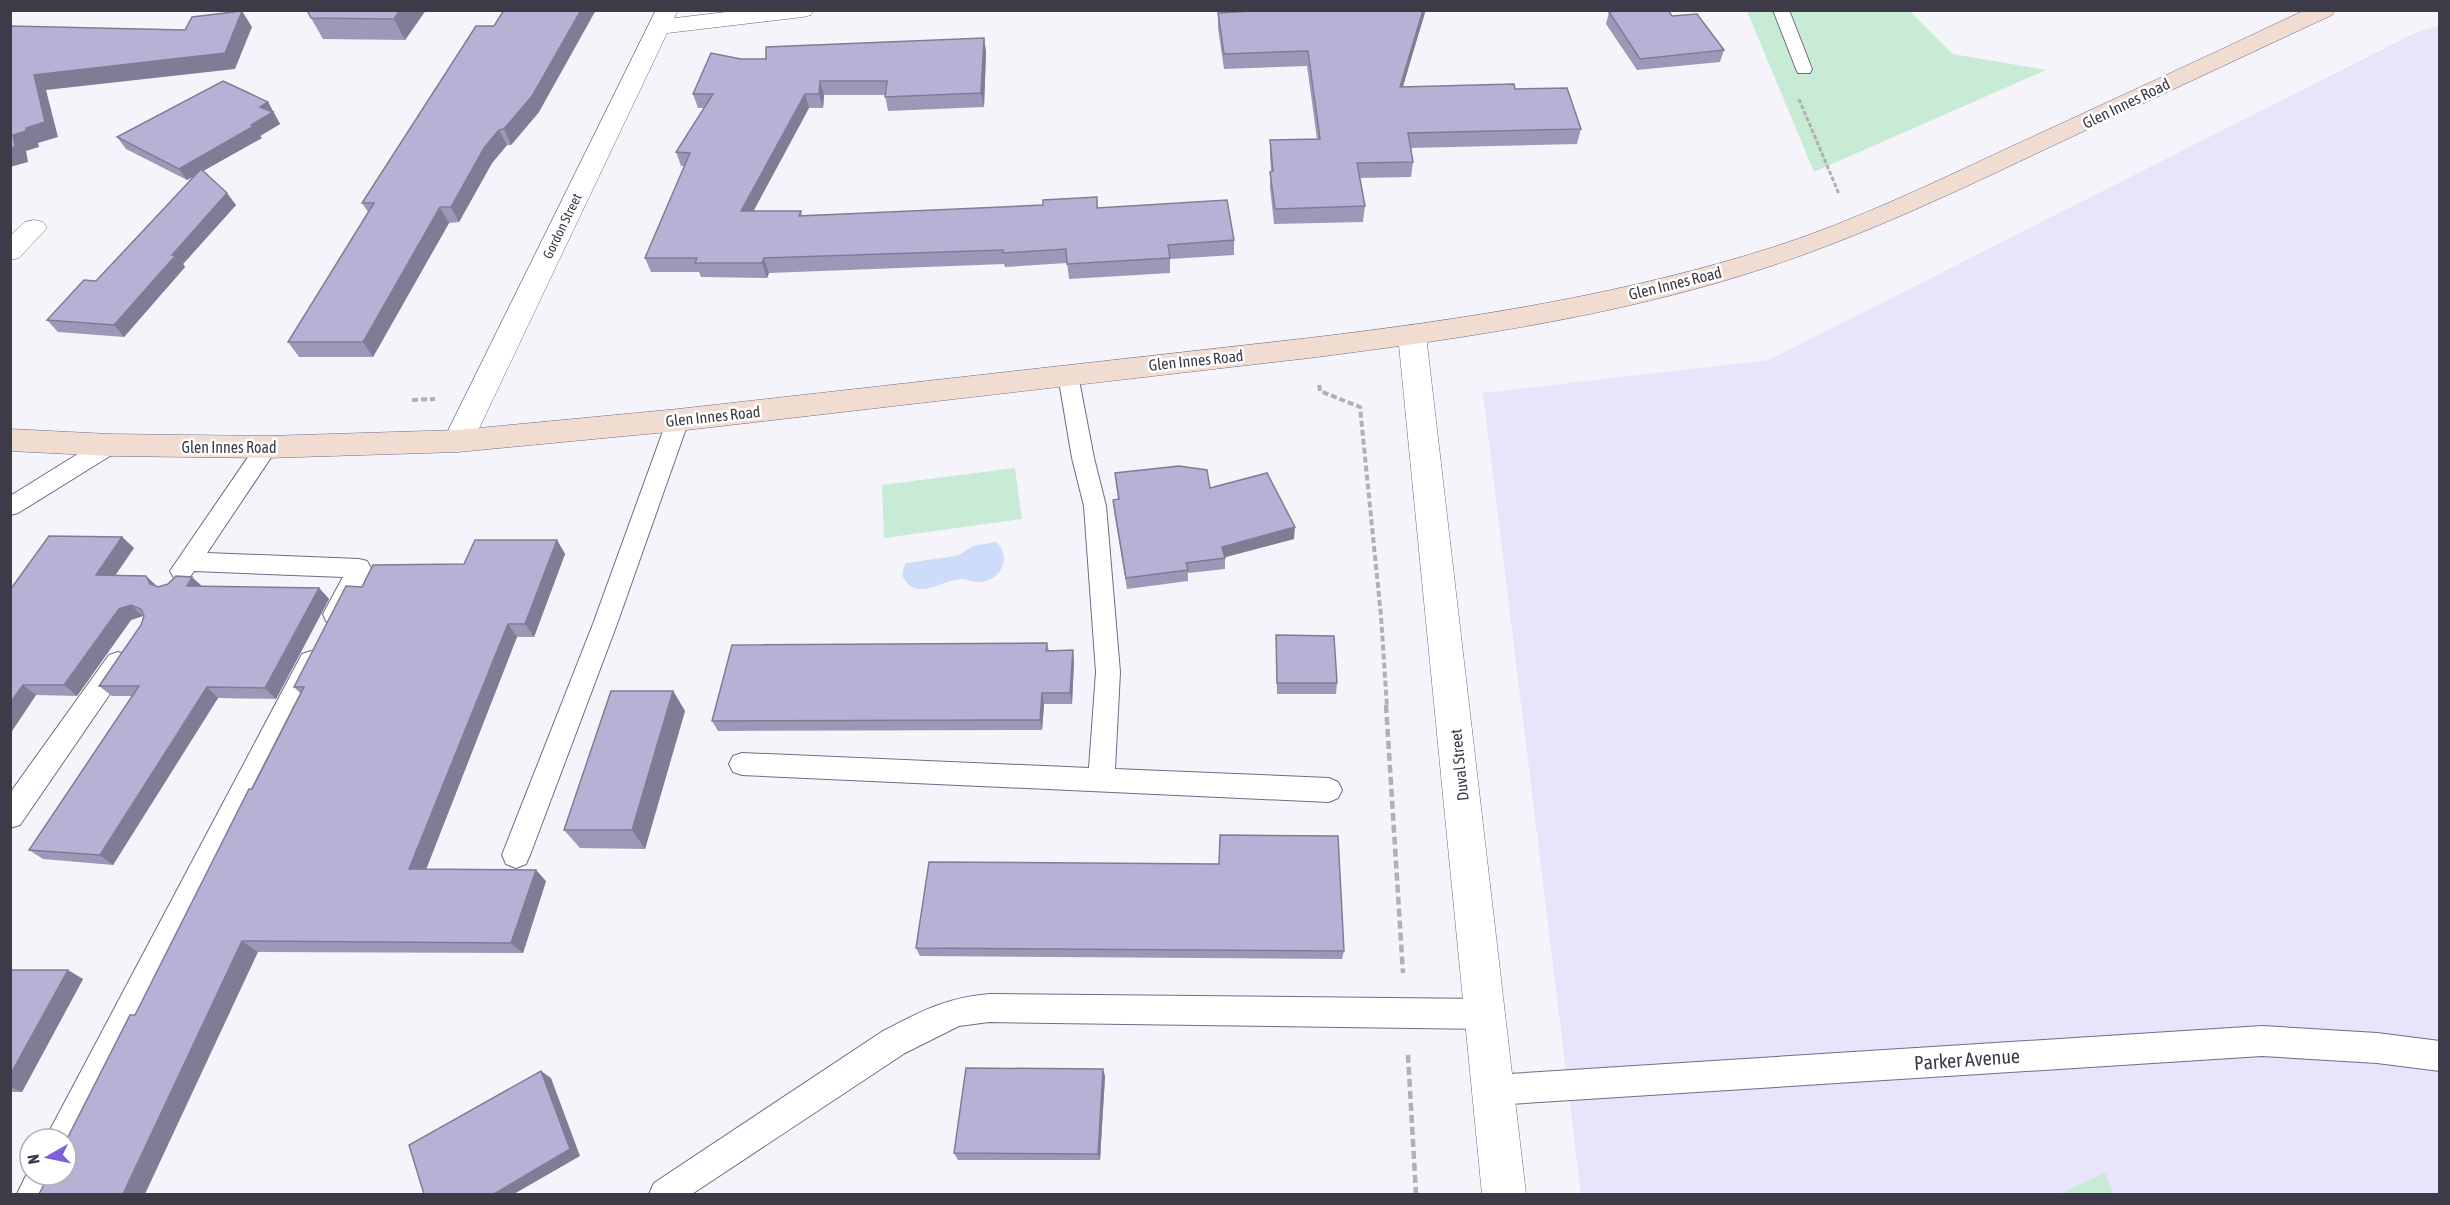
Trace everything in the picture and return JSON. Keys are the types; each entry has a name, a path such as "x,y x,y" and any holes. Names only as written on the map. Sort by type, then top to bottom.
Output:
{"main road":[{"name":"Glen Innes Road","path":"10,440 110,445 267,447 459,441 678,420 1412,335 1554,312 1682,284 1789,251 1889,213 2324,10"}],"street":[{"path":"663,19 802,10"},
{"name":"Gordon Street","path":"459,441 663,19"},
{"path":"10,252 34,228"},
{"name":"Duval Street","path":"1412,335 1504,1194"}],"lane":[{"path":"1781,10 1804,69"},
{"path":"1068,375 1096,518 1108,672 1101,780"},
{"path":"516,855 605,624 678,420"},
{"path":"10,507 110,445"},
{"path":"171,587 267,447"},
{"path":"68,1127 359,568 188,562"},
{"path":"10,816 129,646"},
{"path":"742,764 1329,790"},
{"path":"666,1194 894,1042 933,1021 959,1011 989,1008 1485,1014"},
{"name":"Parker Avenue","path":"1494,1090 2262,1041 2377,1048 2439,1056"}],"path":[{"path":"1317,378 1320,391 1360,407 1381,616 1416,1194"}],"shaded area":[{"path":"2439,26 2439,1194 1581,1194 1483,393 1769,360 2415,33"}],"green space":[{"path":"1747,11 1910,11 1953,54 2046,70 1814,172"},
{"path":"1015,468 1022,519 884,538 882,485"},
{"path":"2105,1173 2113,1194 2059,1194"}],"water":[{"path":"996,542 1001,548 1004,561 999,573 988,581 962,579 917,589 910,586 903,576 906,563 959,555 973,546"}],"building":[{"path":"307,10 400,10 394,19 311,18"},
{"path":"504,10 581,10 532,96 504,129 499,130 484,148 451,207 440,207 363,342 288,342 374,203 362,203 476,26 494,26"},
{"path":"1268,10 1423,10 1400,87 1514,84 1515,89 1567,88 1581,129 1408,133 1413,162 1357,163 1365,206 1275,209 1270,172 1273,171 1270,140 1320,139 1308,51 1224,54 1218,13"},
{"path":"1668,10 1672,16 1697,14 1724,50 1640,59 1609,12"},
{"path":"242,11 225,53 34,75 45,122 13,135 15,147 10,148 10,26 185,30 192,17"},
{"path":"984,38 981,93 885,97 887,81 820,81 819,94 805,94 741,211 801,211 799,216 1043,205 1043,200 1097,197 1097,208 1227,200 1234,240 1168,245 1170,258 1067,264 1066,249 1003,253 1003,250 764,258 762,263 695,263 697,258 645,258 690,153 676,152 713,94 693,94 711,53 741,59 766,59 766,47"},
{"path":"223,81 268,102 260,107 273,112 251,125 254,126 179,169 117,137"},
{"path":"201,169 227,193 114,325 47,320 84,280 96,281"},
{"path":"1179,466 1207,470 1210,488 1267,473 1295,527 1222,547 1225,558 1186,563 1188,570 1126,578 1113,500 1119,499 1115,473"},
{"path":"49,536 122,537 96,575 146,576 150,584 158,587 168,584 176,576 192,577 187,586 319,588 265,688 207,687 100,855 29,850 139,686 99,686 141,625 144,616 141,609 131,605 119,609 64,685 23,685 10,703 10,590"},
{"path":"475,540 557,540 525,624 508,624 409,869 536,870 511,943 242,941 123,1194 39,1194 43,1187 78,1187 78,1127 73,1127 130,1015 135,1015 249,789 252,789 304,687 294,687 346,586 362,587 373,565 464,564"},
{"path":"1276,635 1334,636 1337,683 1277,683"},
{"path":"1047,643 1046,651 1073,650 1070,693 1042,693 1040,720 712,721 732,645"},
{"path":"611,691 673,691 632,830 564,830"},
{"path":"1220,835 1338,836 1344,951 916,948 929,862 1219,864"},
{"path":"10,970 68,970 10,1075"},
{"path":"966,1068 1103,1069 1098,1154 954,1153"},
{"path":"541,1071 570,1149 494,1194 424,1194 409,1145"}]}
